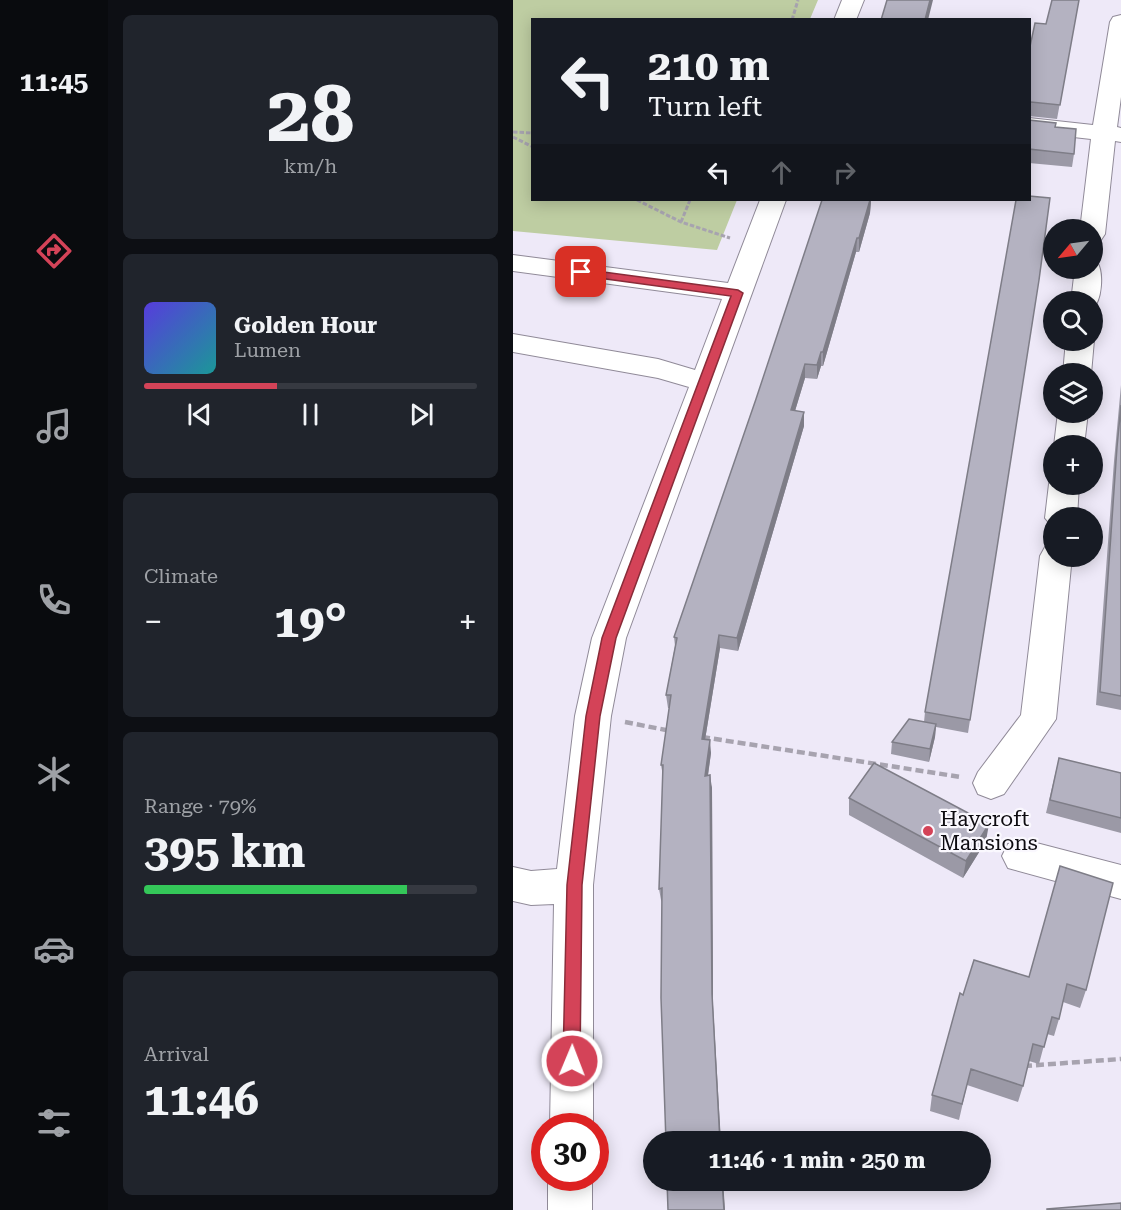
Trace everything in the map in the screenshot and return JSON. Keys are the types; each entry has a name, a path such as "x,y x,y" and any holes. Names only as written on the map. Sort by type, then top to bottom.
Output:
{"street":[{"path":"846,18 853,0"},
{"path":"1094,219 1102,145 1113,134 1121,22"},
{"path":"1031,125 1113,134"},
{"path":"571,1113 575,885 593,716 609,638 774,201"},
{"path":"513,263 738,293"},
{"path":"513,343 658,369 705,382"},
{"path":"991,783 1038,719 1055,567"},
{"path":"1021,856 1121,882"},
{"path":"513,884 531,888 575,885"},
{"path":"570,1191 570,1210"}],"path":[{"path":"793,18 798,0"},
{"path":"513,132 531,133"},
{"path":"513,137 531,146"},
{"path":"639,201 681,222 722,237 756,243"},
{"path":"681,222 690,201"},
{"path":"593,716 680,733"},
{"path":"691,735 901,766 991,783"},
{"path":"1020,1067 1121,1059"}],"green space":[{"path":"513,0 818,0 810,18 531,18 531,201 737,201 717,250 513,231"}],"building":[{"path":"887,0 930,0 926,18 882,18"},
{"path":"1052,0 1079,0 1060,105 1031,102 1031,42 1035,23 1046,24"},
{"path":"1031,120 1056,123 1055,127 1076,129 1074,154 1031,149"},
{"path":"1031,196 1050,198 1047,219 1043,219 1043,250 1039,280 970,720 925,712 1016,201 1031,201"},
{"path":"822,201 870,201 823,352 821,352 817,365 805,364 791,410 804,412 737,638 719,635 702,739 710,740 705,776 710,775 712,994 719,1131 666,1131 661,998 662,888 659,889 663,765 661,765 671,695 666,695 677,638 674,637"},
{"path":"1121,405 1121,696 1100,692"},
{"path":"909,719 936,724 930,749 892,742"},
{"path":"1059,758 1121,773 1121,818 1050,800"},
{"path":"874,763 989,824 966,861 849,798"},
{"path":"1060,866 1113,883 1086,990 1067,984 1059,1019 1052,1017 1044,1047 1033,1044 1023,1086 971,1069 962,1104 932,1095 960,993 963,995 974,960 1029,977"},
{"path":"667,1191 723,1191 724,1210 668,1210"},
{"path":"1121,1203 1121,1210 1047,1210 1047,1209"}],"place":[{"name":"Haycroft Mansions","path":"928,831"}],"route":[{"path":"572,1061 575,885 593,716 609,638 738,293 581,272"}]}
